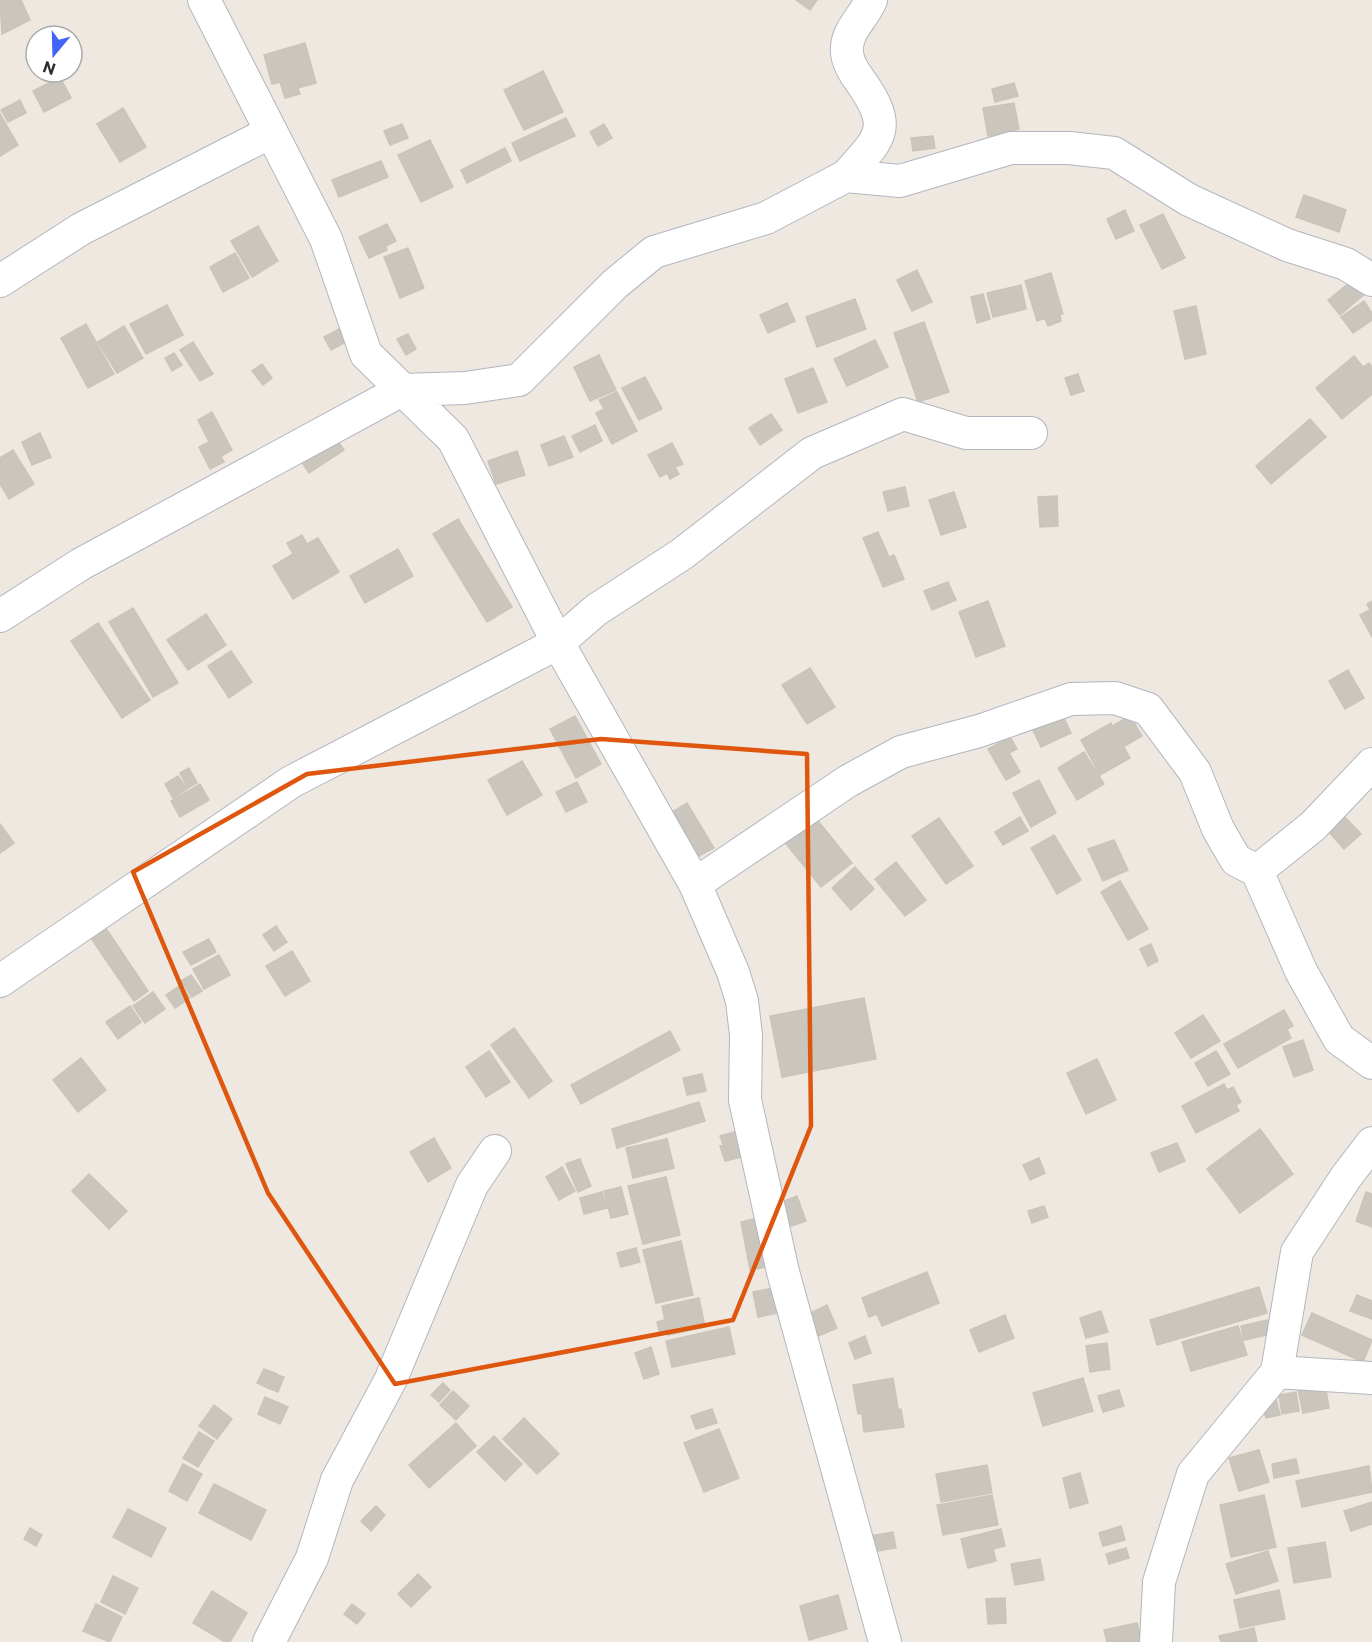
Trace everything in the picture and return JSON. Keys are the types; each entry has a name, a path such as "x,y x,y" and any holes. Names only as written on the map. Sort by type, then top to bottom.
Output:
{"street":[{"path":"204,0 326,239 366,354 453,439 558,643 695,884 742,1001 746,1035 745,1100 770,1214 783,1272 885,1642"},
{"path":"0,616 81,564 402,390 465,388 519,380 615,285 654,252 766,218 846,176 872,147 880,127 879,111 851,69 846,53 851,28 871,0"},
{"path":"0,281 81,229 271,132"},
{"path":"846,176 900,181 1011,148 1069,148 1114,153 1189,200 1287,245 1346,264 1372,280"},
{"path":"0,981 291,782 558,643 596,610 682,554 812,453 903,414 966,433 1031,433"},
{"path":"695,884 848,781 901,752 979,730 1071,699 1115,698 1148,709 1195,772 1218,829 1236,860 1257,871 1301,971 1339,1039 1372,1064"},
{"path":"1257,871 1313,826 1372,764"},
{"path":"1156,1642 1159,1582 1193,1474 1277,1372 1296,1252 1346,1177 1372,1143"},
{"path":"269,1642 312,1558 337,1480 392,1379 472,1185 495,1151"},
{"path":"1277,1372 1372,1378"}],"highlighted area":[{"path":"601,739 807,754 811,1126 733,1320 395,1384 268,1193 133,872 307,774"}],"building":[{"path":"0,0 21,0 30,20 2,34"},
{"path":"796,0 817,0 810,10"},
{"path":"305,43 316,83 298,88 300,94 285,98 280,82 272,84 264,55"},
{"path":"543,71 563,112 524,130 504,90"},
{"path":"1014,83 1018,96 995,102 992,89"},
{"path":"46,84 64,84 71,98 44,112 33,91"},
{"path":"20,100 26,113 8,122 1,110"},
{"path":"1014,103 1019,129 988,136 983,108"},
{"path":"123,108 146,147 120,162 97,124"},
{"path":"0,114 18,145 0,156"},
{"path":"566,118 575,136 520,161 512,143"},
{"path":"402,124 408,138 390,145 384,131"},
{"path":"604,124 612,138 598,146 590,132"},
{"path":"933,136 935,148 913,151 911,138"},
{"path":"430,140 453,187 421,202 398,155"},
{"path":"505,148 511,161 467,183 461,170"},
{"path":"381,161 388,177 339,197 332,180"},
{"path":"1304,195 1346,210 1339,232 1296,217"},
{"path":"1125,210 1134,231 1116,239 1107,219"},
{"path":"1163,214 1185,258 1162,269 1140,225"},
{"path":"387,224 396,241 386,246 387,250 369,258 359,237"},
{"path":"258,226 278,261 252,277 231,241"},
{"path":"408,248 424,288 400,298 384,257"},
{"path":"235,253 249,278 223,292 210,267"},
{"path":"917,270 932,302 912,311 897,280"},
{"path":"1051,273 1063,314 1060,314 1061,321 1048,326 1045,318 1037,321 1025,281"},
{"path":"1354,279 1366,293 1340,315 1328,300"},
{"path":"1021,285 1026,309 993,317 987,293"},
{"path":"983,294 990,319 977,323 971,297"},
{"path":"855,299 866,329 817,347 806,317"},
{"path":"1364,301 1372,313 1372,320 1353,333 1341,317"},
{"path":"787,303 795,321 768,333 760,315"},
{"path":"167,305 183,335 146,354 130,324"},
{"path":"1196,306 1206,354 1185,359 1174,311"},
{"path":"924,322 949,392 918,402 894,333"},
{"path":"86,324 114,374 88,388 61,338"},
{"path":"124,326 143,358 117,373 98,342"},
{"path":"339,329 346,342 331,350 324,337"},
{"path":"408,334 416,349 406,355 397,339"},
{"path":"875,340 888,367 847,386 834,359"},
{"path":"193,342 213,374 200,381 180,350"},
{"path":"174,353 182,365 172,371 165,358"},
{"path":"599,355 616,390 590,401 574,367"},
{"path":"1354,356 1363,367 1369,363 1372,367 1372,394 1342,419 1316,388"},
{"path":"262,364 272,378 263,385 252,371"},
{"path":"813,368 827,402 798,413 785,379"},
{"path":"1078,374 1084,391 1071,395 1065,378"},
{"path":"645,377 662,409 639,420 622,388"},
{"path":"617,392 637,431 612,444 596,413 604,409 599,400"},
{"path":"212,412 232,450 221,456 224,462 210,469 199,447 209,442 198,420"},
{"path":"771,414 782,430 760,445 749,428"},
{"path":"1310,419 1326,437 1271,484 1256,466"},
{"path":"595,425 602,441 580,452 572,436"},
{"path":"40,433 51,457 32,465 22,442"},
{"path":"334,435 344,450 309,473 299,458"},
{"path":"564,436 573,457 549,466 541,445"},
{"path":"672,443 683,464 675,467 679,474 670,479 667,473 660,477 648,455"},
{"path":"13,450 34,484 9,499 0,484 0,458"},
{"path":"517,451 525,475 496,484 488,461"},
{"path":"905,487 909,506 888,511 883,492"},
{"path":"954,492 966,527 941,535 929,500"},
{"path":"1057,496 1058,526 1040,527 1038,497"},
{"path":"458,519 512,607 487,622 433,534"},
{"path":"878,532 889,557 894,555 904,579 883,587 863,538"},
{"path":"302,535 307,544 318,538 339,572 293,599 273,566 293,554 287,543"},
{"path":"398,549 413,576 365,603 350,576"},
{"path":"948,582 956,600 932,610 924,591"},
{"path":"988,601 1005,646 976,657 959,612"},
{"path":"1372,601 1372,637 1360,615 1370,610 1367,604"},
{"path":"133,608 178,683 153,697 109,622"},
{"path":"206,614 226,645 188,670 167,640"},
{"path":"98,623 150,700 122,718 71,641"},
{"path":"231,651 252,682 229,698 208,666"},
{"path":"810,668 835,707 807,724 782,685"},
{"path":"1348,670 1364,698 1345,709 1329,681"},
{"path":"1062,714 1071,733 1041,747 1032,728"},
{"path":"575,716 601,764 576,778 550,729"},
{"path":"1130,716 1142,736 1125,746 1114,725"},
{"path":"1111,723 1130,758 1100,775 1081,740"},
{"path":"1010,737 1017,749 1009,753 1020,772 1006,780 988,749"},
{"path":"1084,752 1104,784 1077,800 1058,768"},
{"path":"522,761 542,795 507,815 488,780"},
{"path":"189,768 197,783 188,788 180,773"},
{"path":"178,776 187,789 173,798 165,784"},
{"path":"1039,780 1056,813 1031,827 1013,793"},
{"path":"577,782 587,802 566,812 556,792"},
{"path":"200,784 209,800 180,817 171,801"},
{"path":"687,803 714,848 693,859 667,815"},
{"path":"814,816 852,863 821,887 783,840"},
{"path":"1344,816 1361,834 1344,849 1328,831"},
{"path":"1020,817 1028,831 1003,845 995,832"},
{"path":"939,818 973,866 946,884 912,836"},
{"path":"0,824 14,843 0,853"},
{"path":"1054,835 1081,880 1057,894 1031,848"},
{"path":"1114,840 1128,870 1103,881 1088,849"},
{"path":"896,862 926,900 905,916 875,879"},
{"path":"855,867 874,889 851,910 832,888"},
{"path":"1120,881 1148,929 1128,940 1101,892"},
{"path":"101,921 148,991 134,1001 86,931"},
{"path":"276,926 287,942 274,951 263,935"},
{"path":"209,939 216,952 191,965 183,952"},
{"path":"1151,944 1158,961 1148,966 1140,949"},
{"path":"292,951 310,981 285,996 266,966"},
{"path":"219,955 230,975 204,989 193,969"},
{"path":"191,975 202,991 192,997 181,981"},
{"path":"181,985 190,998 175,1008 166,995"},
{"path":"153,992 165,1009 145,1023 133,1006"},
{"path":"864,998 876,1059 782,1077 770,1016"},
{"path":"130,1006 141,1022 118,1039 106,1022"},
{"path":"1284,1010 1293,1026 1287,1029 1291,1038 1238,1068 1224,1044"},
{"path":"1203,1015 1220,1041 1191,1058 1175,1033"},
{"path":"514,1028 552,1081 529,1098 491,1045"},
{"path":"670,1031 680,1050 581,1104 571,1085"},
{"path":"1303,1040 1313,1070 1294,1077 1283,1047"},
{"path":"489,1051 510,1082 486,1097 466,1067"},
{"path":"1216,1051 1230,1074 1208,1086 1195,1063"},
{"path":"81,1058 106,1090 78,1112 53,1080"},
{"path":"1097,1059 1116,1100 1086,1114 1067,1073"},
{"path":"702,1074 706,1091 687,1095 683,1078"},
{"path":"1224,1084 1227,1090 1233,1087 1241,1102 1236,1105 1239,1111 1196,1133 1182,1106"},
{"path":"699,1102 705,1121 617,1148 612,1129"},
{"path":"1260,1129 1293,1174 1240,1213 1207,1169"},
{"path":"738,1131 741,1139 723,1144 720,1136"},
{"path":"434,1138 451,1168 428,1182 410,1152"},
{"path":"667,1139 674,1168 633,1178 626,1148"},
{"path":"741,1140 746,1156 725,1161 720,1146"},
{"path":"1177,1143 1185,1161 1159,1172 1151,1153"},
{"path":"1039,1158 1045,1173 1030,1180 1023,1165"},
{"path":"580,1159 591,1186 578,1192 566,1164"},
{"path":"562,1167 575,1191 559,1200 546,1177"},
{"path":"89,1174 127,1211 109,1229 72,1191"},
{"path":"666,1177 680,1235 643,1244 628,1186"},
{"path":"621,1187 628,1214 611,1218 604,1191"},
{"path":"602,1192 607,1208 584,1214 580,1198"},
{"path":"1366,1192 1372,1194 1372,1227 1356,1221"},
{"path":"797,1196 806,1221 791,1226 782,1202"},
{"path":"1044,1206 1048,1217 1032,1223 1028,1211"},
{"path":"762,1217 772,1266 750,1270 741,1222"},
{"path":"681,1241 693,1295 656,1303 643,1250"},
{"path":"636,1248 640,1262 621,1267 617,1253"},
{"path":"927,1272 939,1303 882,1326 877,1314 869,1317 862,1298"},
{"path":"1259,1287 1267,1313 1157,1345 1150,1320"},
{"path":"773,1288 778,1313 758,1317 753,1292"},
{"path":"1357,1295 1372,1301 1372,1319 1350,1311"},
{"path":"699,1298 705,1327 668,1335 662,1306"},
{"path":"827,1305 837,1328 818,1336 808,1314"},
{"path":"1101,1311 1108,1332 1086,1338 1080,1318"},
{"path":"1312,1313 1372,1340 1363,1362 1302,1335"},
{"path":"1005,1315 1014,1338 979,1352 970,1330"},
{"path":"664,1320 666,1333 660,1335 657,1322"},
{"path":"1268,1320 1271,1334 1244,1340 1241,1326"},
{"path":"1238,1326 1247,1355 1191,1371 1182,1342"},
{"path":"729,1327 735,1354 672,1367 666,1341"},
{"path":"865,1336 871,1353 855,1359 849,1343"},
{"path":"1107,1343 1110,1369 1090,1372 1086,1346"},
{"path":"651,1347 659,1374 644,1379 635,1353"},
{"path":"264,1369 277,1374 270,1389 257,1383"},
{"path":"277,1375 284,1377 278,1392 271,1389"},
{"path":"893,1378 898,1408 858,1414 853,1385"},
{"path":"1083,1378 1093,1411 1043,1426 1033,1393"},
{"path":"443,1383 450,1390 439,1402 431,1395"},
{"path":"1325,1384 1329,1408 1303,1413 1298,1389"},
{"path":"1119,1390 1124,1406 1103,1412 1098,1396"},
{"path":"453,1391 469,1406 456,1420 440,1405"},
{"path":"1296,1392 1299,1411 1282,1414 1279,1395"},
{"path":"265,1397 288,1407 280,1424 258,1414"},
{"path":"1276,1399 1280,1415 1266,1418 1261,1403"},
{"path":"214,1405 232,1419 217,1439 199,1426"},
{"path":"712,1409 717,1423 696,1429 691,1416"},
{"path":"901,1409 904,1427 864,1432 862,1415"},
{"path":"524,1418 559,1454 537,1474 503,1439"},
{"path":"456,1423 476,1446 429,1488 409,1465"},
{"path":"719,1429 739,1478 704,1492 684,1443"},
{"path":"199,1432 214,1441 198,1467 183,1458"},
{"path":"494,1436 522,1464 505,1481 477,1452"},
{"path":"1259,1450 1269,1482 1239,1491 1229,1458"},
{"path":"1296,1459 1299,1473 1274,1478 1272,1464"},
{"path":"183,1464 202,1474 187,1501 169,1491"},
{"path":"987,1465 992,1493 941,1502 936,1474"},
{"path":"1369,1466 1372,1492 1302,1507 1296,1481"},
{"path":"1080,1473 1088,1503 1070,1508 1063,1478"},
{"path":"214,1484 266,1510 251,1540 199,1513"},
{"path":"992,1495 998,1525 943,1535 937,1505"},
{"path":"1264,1495 1276,1547 1231,1557 1220,1505"},
{"path":"1372,1502 1372,1524 1351,1531 1344,1511"},
{"path":"376,1506 385,1515 371,1531 361,1521"},
{"path":"128,1509 166,1528 151,1557 113,1537"},
{"path":"1121,1526 1125,1540 1103,1546 1099,1533"},
{"path":"30,1528 42,1535 36,1546 24,1539"},
{"path":"1001,1529 1005,1546 993,1549 996,1561 968,1568 961,1539"},
{"path":"893,1532 896,1548 872,1552 869,1536"},
{"path":"1325,1542 1331,1577 1294,1583 1288,1548"},
{"path":"1126,1548 1129,1558 1109,1564 1106,1554"},
{"path":"1268,1551 1278,1581 1236,1594 1226,1564"},
{"path":"1040,1559 1044,1580 1015,1585 1011,1564"},
{"path":"418,1574 431,1587 411,1607 398,1594"},
{"path":"113,1576 138,1588 125,1614 101,1602"},
{"path":"1279,1590 1285,1619 1240,1628 1234,1600"},
{"path":"212,1591 247,1613 230,1642 225,1642 193,1623"},
{"path":"838,1595 847,1629 809,1640 800,1606"},
{"path":"1005,1598 1006,1623 988,1624 986,1599"},
{"path":"96,1604 122,1617 110,1642 83,1631"},
{"path":"352,1604 365,1614 357,1624 344,1614"},
{"path":"1137,1623 1142,1642 1107,1642 1104,1630"},
{"path":"1254,1628 1257,1642 1221,1642 1219,1636"}]}
